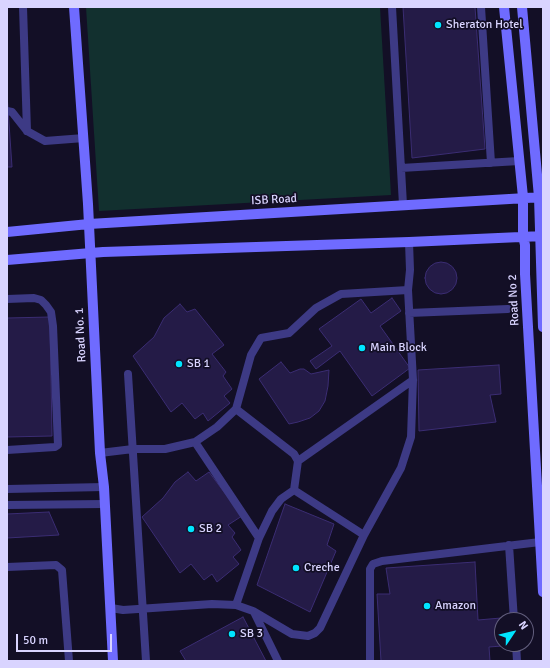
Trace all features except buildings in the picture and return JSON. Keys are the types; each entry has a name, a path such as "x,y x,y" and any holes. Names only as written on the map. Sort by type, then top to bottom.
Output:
{"street":[{"name":"Road No. 1","path":"74,7 84,138 100,453 104,487 113,661"},
{"name":"Road No 2","path":"504,7 523,197 523,236 525,245 543,592"},
{"path":"522,7 541,197 543,327"},
{"name":"ISB Road","path":"7,232 89,224 541,197"},
{"path":"7,260 103,252 541,236"}],"lane":[{"path":"23,7 27,131"},
{"path":"392,7 403,205"},
{"path":"481,7 491,163"},
{"path":"7,111 12,112 27,131 45,141 84,138"},
{"path":"401,168 519,161"},
{"path":"111,608 123,610 212,604 236,605 253,611 292,634 308,636 315,633 320,628 364,535 401,468 411,437 413,380 408,290 410,270 409,242"},
{"path":"100,453 133,449 165,449 195,442 217,427 236,409 252,355 261,338 289,333 316,308 341,294 408,290"},
{"path":"7,299 34,298 41,300 51,312 53,326 58,445 55,447 7,450"},
{"path":"409,313 508,309"},
{"path":"128,374 146,661"},
{"path":"298,461 413,380"},
{"path":"236,409 294,454 298,461 294,490 281,500 272,511 259,538 236,605"},
{"path":"195,442 259,538"},
{"path":"7,489 104,487"},
{"path":"294,490 364,535"},
{"path":"7,505 104,504"},
{"path":"370,661 370,569 373,564 382,561 540,542"},
{"path":"509,545 513,612"},
{"path":"7,566 56,565 62,570 69,661"},
{"path":"253,611 278,661"}],"green space":[{"path":"86,7 380,7 391,195 99,211"}],"place":[{"name":"Sheraton Hotel","path":"438,25"},
{"name":"Main Block","path":"362,348"},
{"name":"SB 1","path":"179,364"},
{"name":"SB 2","path":"191,529"},
{"name":"Creche","path":"296,568"},
{"name":"Amazon","path":"427,606"},
{"name":"SB 3","path":"232,634"}]}
